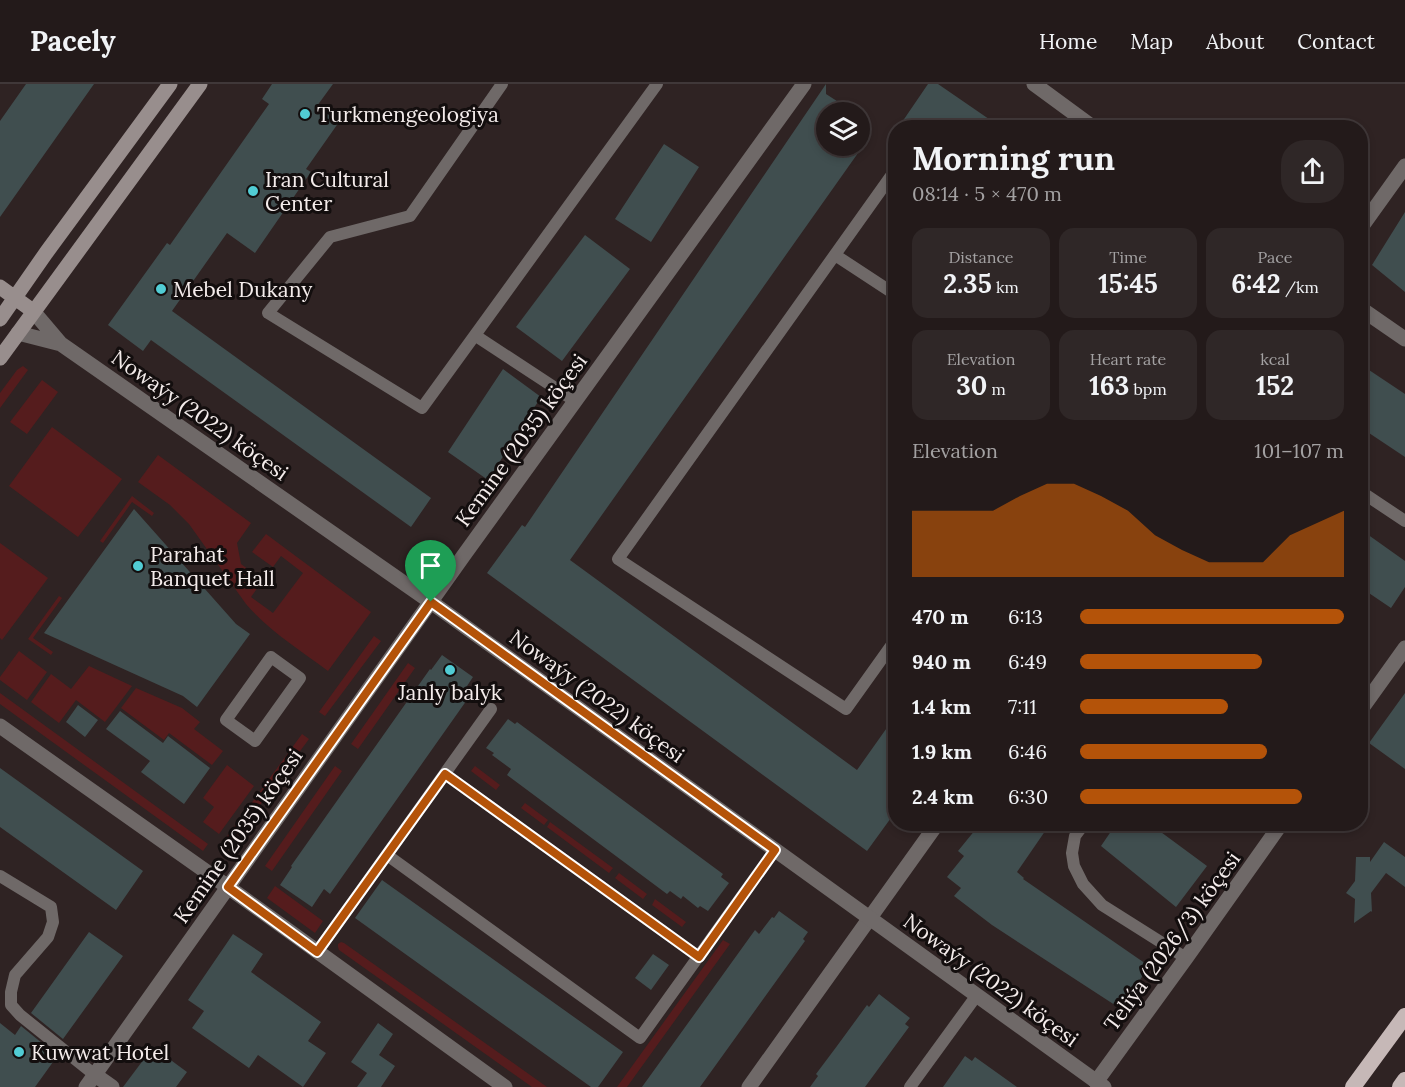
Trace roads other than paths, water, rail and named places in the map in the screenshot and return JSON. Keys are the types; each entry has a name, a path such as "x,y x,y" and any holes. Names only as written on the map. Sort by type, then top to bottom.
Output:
{"highway":[{"path":"1353,1087 1405,1016"},
{"path":"1400,1087 1405,1080"}],"main road":[{"path":"0,320 46,253 170,84"},
{"path":"0,358 200,84"},
{"name":"Nowaýy (2022) köçesi","path":"0,287 33,311"},
{"name":"Nowaýy (2022) köçesi","path":"0,320 18,333"}],"street":[{"name":"Kemine (2035) köçesi","path":"91,1081 431,602 804,84"},
{"path":"1034,84 1083,120"},
{"path":"1368,217 1405,166"},
{"name":"Nowaýy (2022) köçesi","path":"33,311 62,344 431,602 1100,1084"},
{"path":"1368,314 1405,339"},
{"name":"Nowaýy (2022) köçesi","path":"18,333 62,344"},
{"path":"1368,700 1405,648"},
{"path":"0,726 505,1087"},
{"path":"749,1087 932,831"},
{"name":"Teliýa (2026/3) köçesi","path":"1100,1084 1276,831"},
{"path":"91,1081 112,1087"}],"lane":[{"path":"502,84 410,216 330,237 268,313 422,408 657,84"},
{"path":"888,180 618,559 846,709 888,650"},
{"path":"835,255 888,290"},
{"path":"476,336 575,401"},
{"path":"1368,496 1405,521"},
{"path":"272,657 300,678 255,741 226,720 272,657"},
{"path":"317,952 491,709"},
{"path":"445,774 699,957"},
{"path":"1079,831 1075,836 1072,853 1074,866 1083,884 1102,905 1186,958"},
{"path":"387,855 640,1038 775,850"},
{"path":"0,876 51,907 53,922 48,937 15,975 11,1005 91,1081"},
{"path":"910,1087 977,994"}],"place":[{"name":"Turkmengeologiya","path":"305,114"},
{"name":"Iran Cultural Center","path":"253,191"},
{"name":"Mebel Dukany","path":"161,289"},
{"name":"Parahat Banquet Hall","path":"138,566"},
{"name":"Janly balyk","path":"450,670"},
{"name":"Kuwwat Hotel","path":"19,1052"}]}
